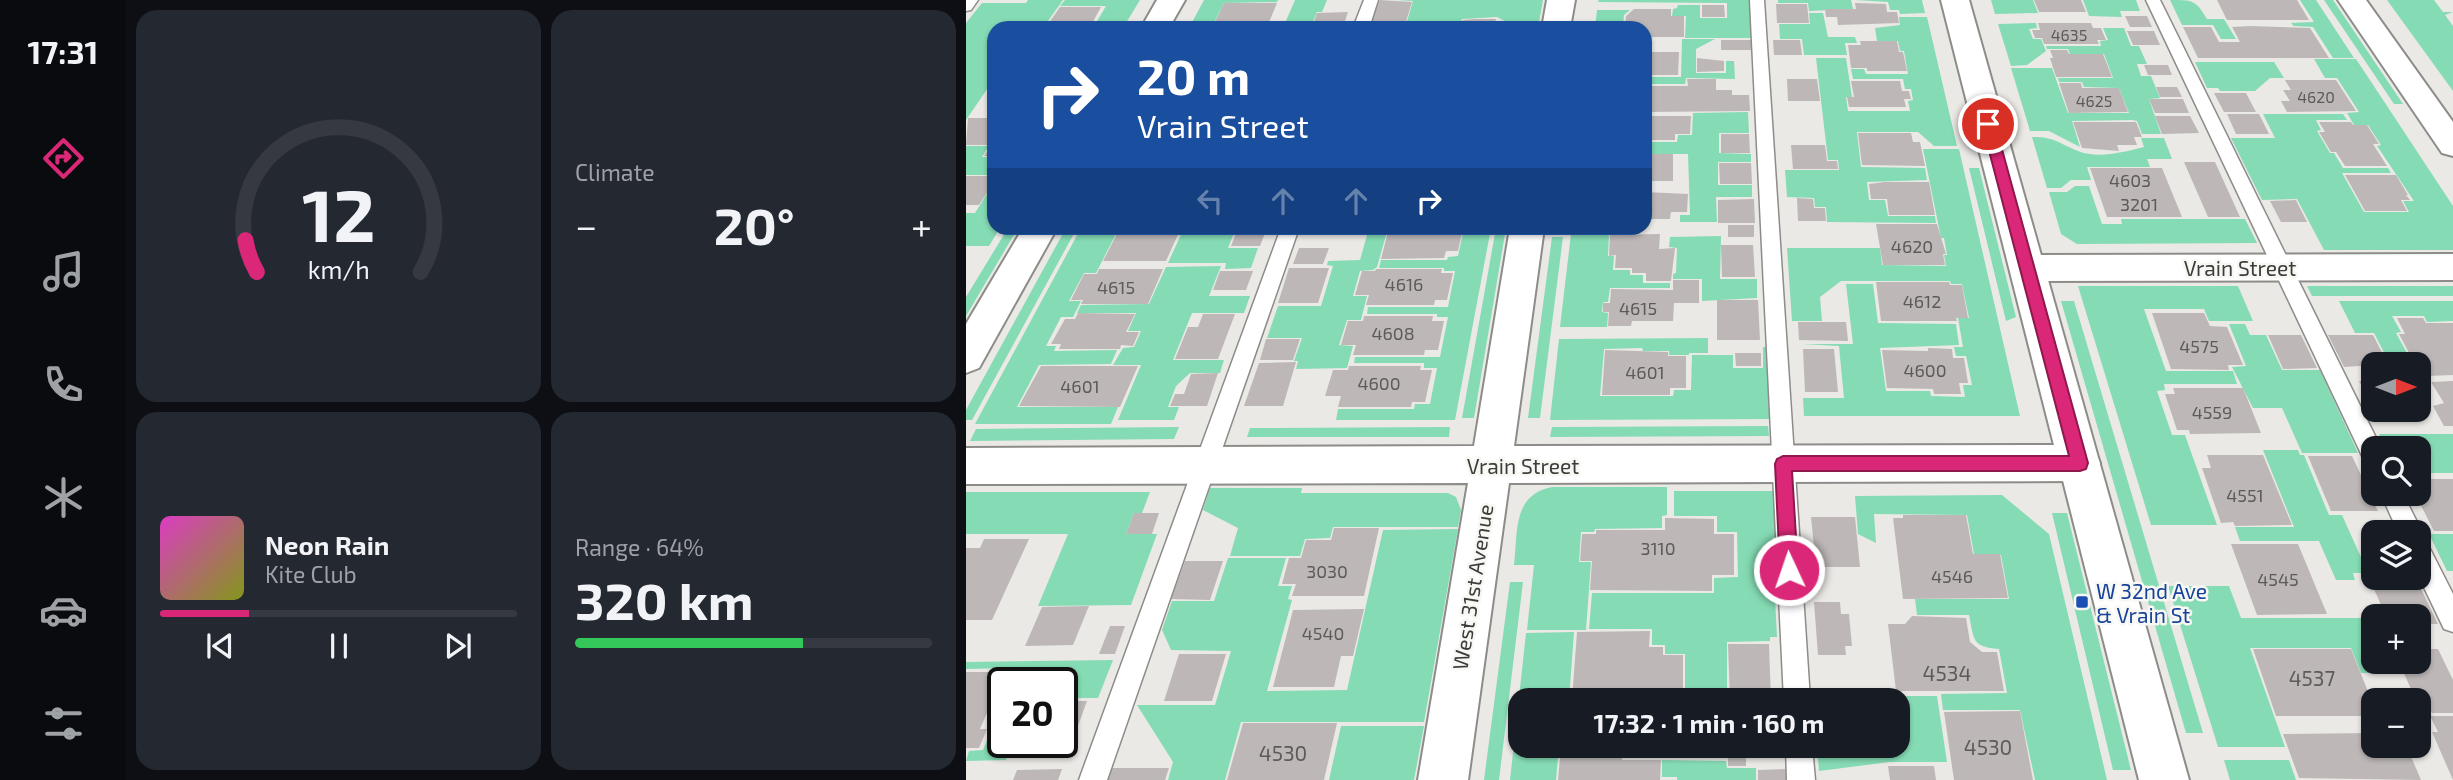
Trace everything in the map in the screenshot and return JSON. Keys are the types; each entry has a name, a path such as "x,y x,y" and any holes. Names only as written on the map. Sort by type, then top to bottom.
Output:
{"street":[{"path":"1159,21 1171,0"},
{"path":"1557,21 1560,0"},
{"path":"1955,0 2164,780"},
{"path":"2352,0 2453,145"},
{"path":"966,357 1036,235"},
{"name":"West 31st Avenue","path":"1443,780 1526,235"},
{"name":"Vrain Street","path":"2026,268 2453,267"},
{"name":"Vrain Street","path":"966,466 2080,463"}],"lane":[{"path":"966,7 971,0"},
{"path":"1364,21 1371,0"},
{"path":"1757,0 1796,688"},
{"path":"2152,0 2364,436"},
{"path":"1093,780 1287,235"},
{"path":"2431,575 2453,620"},
{"path":"1800,758 1801,780"}],"green space":[{"path":"1028,0 1063,0 1048,21 987,21 987,89 966,120 966,23 982,3 1026,3"},
{"path":"1065,0 1140,0 1127,21 1097,21 1106,6 1060,6"},
{"path":"1204,0 1278,0 1224,3 1215,21 1193,21"},
{"path":"1295,0 1327,0 1322,12 1317,12 1313,21 1286,21"},
{"path":"1397,0 1543,0 1539,21 1505,21 1497,17 1462,21 1407,21 1413,1"},
{"path":"1754,0 1756,38 1685,38 1686,16 1672,16 1673,9 1678,5 1700,5 1700,18 1727,18 1727,3 1598,2"},
{"path":"1778,0 1851,0 1853,9 1809,11 1808,3 1778,3"},
{"path":"1855,0 1922,0 1925,13 1900,14 1899,10 1890,10 1888,2"},
{"path":"1991,0 2033,0 2038,13 1995,14"},
{"path":"2083,0 2136,0 2140,11 2120,11 2122,17 2089,16"},
{"path":"2170,0 2193,2 2207,19 2224,19 2236,39 2221,39 2213,25 2182,25"},
{"path":"2300,0 2316,0 2354,58 2333,58 2313,27 2294,26 2291,23 2314,22"},
{"path":"2324,0 2333,0 2403,104 2394,104"},
{"path":"2387,0 2434,0 2443,12 2453,12 2445,15 2453,26 2453,91"},
{"path":"1597,10 1630,10 1624,15 1624,21 1596,21"},
{"path":"1809,13 1823,13 1828,37 1855,37 1857,43 1845,43 1847,55 1804,55 1802,39 1780,39 1779,24 1810,24"},
{"path":"1899,17 1927,17 1957,146 1934,146 1918,132 1857,132 1861,167 1925,168 1927,180 1867,182 1869,200 1885,200 1888,216 1935,216 1936,223 1827,222 1826,207 1815,207 1814,198 1787,197 1785,170 1839,170 1838,160 1828,160 1816,58 1846,58 1852,97 1846,97 1848,111 1910,111 1908,101 1913,100 1911,89 1905,89 1903,79 1853,79 1851,69 1864,69 1866,74 1908,74 1904,51 1900,51 1898,41 1877,41 1875,28 1900,25"},
{"path":"2036,23 2037,28 2029,29 2033,39 2041,39 2046,51 2027,65 2011,66 1998,24"},
{"path":"2103,28 2124,28 2131,46 2139,46 2147,64 2137,64 2141,76 2151,76 2160,98 2149,99 2161,134 2142,134 2137,121 2132,120 2072,121 2080,147 2049,131 2030,131 2011,68 2052,68 2068,113 2129,113 2119,88 2084,87 2082,82 2059,82 2058,78 2113,78 2104,54 2070,54 2068,49 2047,49 2046,46 2101,46 2100,41 2108,40"},
{"path":"1682,39 1715,39 1696,49 1696,73 1726,73 1726,61 1734,61 1735,79 1686,78 1685,84 1652,84 1652,77 1681,77"},
{"path":"2314,59 2356,59 2453,206 2453,250 2324,250 2297,199 2262,200 2231,138 2275,138 2263,114 2343,114 2347,120 2316,120 2321,130 2317,131 2330,153 2334,153 2343,168 2388,168 2391,173 2342,173 2364,212 2409,212 2403,201 2414,201 2377,146 2381,145 2368,125 2354,125 2347,113 2359,112 2337,78 2325,78"},
{"path":"2195,62 2274,62 2284,78 2270,78 2255,91 2220,91 2218,88 2207,88"},
{"path":"1748,112 1749,133 1719,133 1719,153 1751,154 1751,162 1718,162 1718,185 1752,185 1752,197 1716,197 1717,222 1680,222 1680,215 1690,215 1688,154 1652,154 1652,142 1677,142 1678,135 1692,135 1693,113"},
{"path":"2032,137 2051,139 2078,151 2102,155 2144,147 2141,138 2164,138 2172,159 2147,159 2150,167 2087,167 2091,180 2071,180 2061,188 2047,188"},
{"path":"966,146 987,146 982,157 987,157 987,175 966,175"},
{"path":"1923,149 1959,149 2020,416 1804,416 1803,398 1844,398 1839,346 1802,344 1853,344 1846,284 1873,284 1878,323 1956,324 1959,345 1880,348 1886,391 1930,391 1931,396 1965,397 1963,385 1972,385 1966,356 1956,356 1954,347 1963,347 1958,318 1969,318 1962,284 1951,284 1950,281 1841,281 1820,297 1822,321 1792,321 1787,248 1880,248 1882,265 1946,266 1944,238 1941,238"},
{"path":"1969,168 1979,168 2016,317 2006,321"},
{"path":"2075,186 2089,186 2102,224 2122,224 2121,219 2245,219 2257,243 2077,244 2061,234 2049,192 2067,192"},
{"path":"987,194 987,235 996,235 989,246 966,246 966,213 975,213"},
{"path":"1004,235 1014,235 966,316 966,297"},
{"path":"1062,235 1073,235 972,420 966,420 966,410"},
{"path":"1077,235 1115,235 1096,273 1084,273 1069,301 1081,301 1073,317 1061,317 1046,346 1056,346 1054,351 1117,350 1111,364 1039,365 1017,407 1118,407 1111,424 975,424"},
{"path":"1181,235 1233,235 1228,248 1258,248 1251,268 1225,269 1226,263 1168,263"},
{"path":"1367,235 1386,235 1377,267 1360,271 1353,296 1367,296 1361,320 1347,320 1339,345 1353,346 1347,368 1296,369 1298,361 1294,361 1302,338 1267,338 1278,306 1321,306 1333,266 1327,265 1328,261 1360,260"},
{"path":"1462,235 1490,235 1455,420 1336,420 1338,409 1414,409 1415,404 1430,404 1437,368 1424,368 1424,363 1354,363 1355,357 1440,357 1448,317 1437,317 1437,314 1367,314 1368,307 1448,307 1455,271 1444,271 1444,268 1379,268 1381,260 1447,260 1448,257 1458,256"},
{"path":"1495,235 1505,235 1474,418 1462,418"},
{"path":"1571,235 1609,235 1608,256 1614,256 1613,270 1630,270 1630,275 1643,275 1643,283 1670,283 1670,288 1610,288 1608,302 1603,302 1602,312 1608,313 1607,327 1560,327"},
{"path":"1721,236 1720,279 1757,279 1757,298 1702,301 1702,279 1673,279 1673,274 1676,273 1677,248 1669,247 1670,237"},
{"path":"1552,237 1563,237 1540,418 1528,418"},
{"path":"1221,266 1209,296 1250,296 1244,313 1192,313 1173,360 1224,360 1220,373 1190,373 1176,386 1168,407 1179,407 1174,420 1118,420 1141,365 1113,365 1123,348 1134,347 1141,331 1128,331 1136,313 1077,313 1081,305 1149,304 1166,267"},
{"path":"2078,286 2238,286 2253,321 2209,321 2204,309 2144,309 2166,371 2233,371 2237,384 2164,384 2165,390 2157,391 2172,435 2185,435 2217,525 2151,525"},
{"path":"2307,286 2453,286 2453,296 2312,296"},
{"path":"2061,301 2074,301 2203,733 2186,733"},
{"path":"2339,301 2453,301 2453,321 2427,322 2424,316 2392,316 2401,332 2396,333 2406,352 2384,352 2374,333 2355,333"},
{"path":"2229,324 2245,324 2250,335 2266,335 2282,370 2320,370 2358,453 2302,453 2282,408 2253,408 2232,367 2246,366"},
{"path":"1708,338 1708,353 1669,355 1669,351 1643,351 1642,348 1604,349 1600,396 1673,396 1674,390 1691,390 1692,355 1733,355 1733,368 1763,368 1763,347 1769,347 1772,419 1550,420 1559,339"},
{"path":"1768,426 1769,436 1550,437 1552,427"},
{"path":"1179,427 1174,439 970,441 976,429"},
{"path":"1450,427 1449,437 1247,437 1250,428"},
{"path":"2379,434 2453,434 2453,473 2431,473 2431,436"},
{"path":"2263,450 2298,450 2300,455 2304,455 2329,515 2342,515 2361,557 2361,573 2353,573 2355,580 2336,580 2319,541 2240,541 2235,527 2294,527"},
{"path":"1552,487 1667,487 1667,515 1662,516 1662,528 1595,529 1594,532 1581,532 1579,562 1591,562 1586,630 1527,630 1534,565 1514,565 1517,528 1523,506 1539,491"},
{"path":"1210,488 1302,488 1301,493 1448,493 1456,497 1461,510 1458,527 1333,527 1330,538 1305,539 1300,556 1230,556 1238,528 1203,510"},
{"path":"1674,491 1776,491 1781,597 1775,598 1777,637 1770,637 1770,641 1727,642 1727,688 1685,688 1685,654 1665,654 1665,645 1652,645 1652,629 1589,629 1592,593 1714,593 1714,578 1738,577 1737,532 1717,532 1717,516 1674,516"},
{"path":"966,492 1150,492 1142,513 1134,513 1126,534 1157,534 1131,605 1038,606 1068,534 966,534"},
{"path":"2002,495 2049,534 2107,780 2035,780 2020,710 1943,710 1941,694 2007,693 1999,649 1976,641 1969,615 1917,615 1915,599 2009,599 2001,555 1974,554 1967,515 1874,514 1876,543 1858,534 1855,496"},
{"path":"2052,513 2067,513 2131,770 2113,770"},
{"path":"1458,529 1424,722 1241,722 1225,780 1168,780 1173,762 1137,705 1215,705 1231,651 1171,650 1162,630 1172,601 1214,601 1228,558 1286,558 1278,586 1292,586 1288,599 1292,600 1267,691 1347,690 1383,530"},
{"path":"2431,534 2453,534 2453,571 2447,571"},
{"path":"1510,582 1523,582 1510,688 1508,688 1499,780 1484,780"},
{"path":"2168,586 2229,586 2241,618 2361,618 2361,673 2351,648 2250,648 2285,747 2218,747"},
{"path":"1574,632 1570,688 1520,688 1526,633"},
{"path":"1113,660 1098,698 1078,698 1078,667 966,669 966,662"},
{"path":"1910,696 1937,696 1947,762 1890,762 1819,771 1818,758 1910,758"},
{"path":"1341,726 1424,726 1414,780 1329,780"},
{"path":"987,740 987,758 1007,758 966,761 969,751 983,750"},
{"path":"1512,758 1558,758 1556,780 1510,780"},
{"path":"1662,760 1726,761 1727,768 1756,768 1756,780 1677,780 1677,777 1662,777"},
{"path":"2224,760 2289,760 2296,780 2230,780"}],"building":[{"path":"1380,0 1412,2 1406,21 1372,21"},
{"path":"2034,0 2081,0 2086,12 2039,12"},
{"path":"2217,0 2297,0 2309,20 2227,20"},
{"path":"1224,3 1277,3 1269,21 1215,21"},
{"path":"1855,3 1886,4 1887,12 1897,12 1899,23 1838,25 1837,17 1826,17 1825,9 1856,9"},
{"path":"1776,4 1807,4 1809,23 1777,23"},
{"path":"1702,5 1724,5 1725,17 1702,17"},
{"path":"1060,7 1101,7 1093,21 1050,21"},
{"path":"1634,9 1671,9 1671,16 1684,16 1684,37 1652,37 1652,21 1626,21 1626,16"},
{"path":"1348,12 1345,21 1314,21 1317,13"},
{"path":"2125,16 2147,16 2152,27 2130,27"},
{"path":"1474,19 1496,19 1496,21 1463,20"},
{"path":"2038,23 2091,23 2093,28 2101,28 2106,40 2097,40 2099,44 2044,44 2042,38 2035,38 2032,30 2040,30"},
{"path":"2183,27 2211,27 2219,42 2240,42 2232,27 2310,28 2329,58 2198,58"},
{"path":"2127,31 2154,31 2160,45 2133,45"},
{"path":"1721,40 1751,40 1752,50 1721,50"},
{"path":"1773,40 1800,40 1802,55 1774,55"},
{"path":"1860,41 1897,41 1899,52 1903,52 1907,71 1867,71 1867,68 1851,68 1848,45 1861,45"},
{"path":"2050,50 2067,50 2069,54 2103,54 2112,77 2056,77"},
{"path":"1652,52 1679,52 1678,75 1652,75"},
{"path":"1697,58 1724,61 1724,71 1697,72"},
{"path":"2144,65 2168,65 2172,75 2148,75"},
{"path":"1687,79 1716,79 1716,90 1732,90 1732,95 1749,95 1750,111 1652,112 1652,86 1688,86"},
{"path":"1787,79 1817,79 1820,101 1788,101"},
{"path":"2285,80 2336,80 2356,111 2287,112 2281,101 2290,101 2283,90 2291,90"},
{"path":"1851,81 1900,81 1902,91 1909,91 1911,99 1904,99 1906,107 1849,107 1847,97 1854,97"},
{"path":"2059,83 2081,83 2082,88 2119,88 2128,112 2069,113"},
{"path":"2156,87 2177,87 2182,97 2160,97"},
{"path":"2214,93 2246,93 2256,112 2224,112"},
{"path":"2149,99 2183,99 2189,113 2155,113"},
{"path":"2227,114 2259,114 2269,134 2236,134"},
{"path":"1652,116 1691,116 1690,134 1675,134 1675,140 1652,140"},
{"path":"2155,116 2190,116 2199,133 2162,134"},
{"path":"968,118 987,118 987,145 966,145"},
{"path":"2073,122 2136,122 2142,137 2134,137 2137,145 2117,145 2119,151 2082,148"},
{"path":"2319,122 2367,125 2379,144 2373,144 2387,166 2345,166 2336,152 2331,152 2319,132 2325,132"},
{"path":"1858,133 1911,133 1913,142 1920,142 1925,166 1862,165"},
{"path":"1721,134 1749,134 1750,153 1721,153"},
{"path":"1791,145 1825,145 1827,161 1837,161 1838,169 1793,169"},
{"path":"1652,154 1673,154 1673,181 1652,181"},
{"path":"2184,162 2215,162 2240,217 2208,217"},
{"path":"1719,163 1751,163 1752,184 1720,184"},
{"path":"2090,168 2162,168 2182,217 2107,217"},
{"path":"2345,175 2396,175 2410,200 2401,200 2407,211 2365,211"},
{"path":"966,176 987,176 987,193 979,205 966,205"},
{"path":"1929,182 1935,215 1889,215 1887,199 1871,199 1869,184"},
{"path":"1652,192 1688,194 1687,212 1671,212 1670,219 1652,219"},
{"path":"1797,198 1813,199 1814,208 1825,208 1826,221 1798,221"},
{"path":"1754,199 1755,223 1718,223 1718,200"},
{"path":"2296,200 2307,222 2281,222 2270,201"},
{"path":"1876,224 1937,224 1946,254 1943,254 1945,265 1883,265"},
{"path":"1728,225 1754,225 1754,237 1728,237"},
{"path":"1660,234 1659,249 1675,248 1671,281 1646,281 1646,273 1632,273 1632,268 1615,268 1616,255 1609,256 1610,235"},
{"path":"1116,235 1178,235 1166,261 1103,261"},
{"path":"1235,235 1264,235 1260,246 1231,246"},
{"path":"1387,235 1461,235 1458,251 1446,251 1444,258 1381,259"},
{"path":"1721,245 1753,245 1755,277 1722,277"},
{"path":"1299,248 1329,248 1323,264 1293,264"},
{"path":"1289,268 1329,268 1318,303 1278,303"},
{"path":"1099,269 1163,269 1148,304 1081,304 1083,300 1071,300 1084,274 1097,274"},
{"path":"1442,269 1441,273 1453,273 1447,300 1435,300 1434,305 1366,305 1369,295 1355,295 1362,271"},
{"path":"1220,271 1253,271 1246,290 1213,290"},
{"path":"1673,280 1699,280 1699,303 1674,303 1673,321 1632,321 1631,326 1608,326 1609,312 1603,312 1603,303 1610,303 1611,289 1673,290"},
{"path":"1876,282 1949,282 1950,285 1962,285 1968,318 1956,318 1957,321 1881,321"},
{"path":"1717,300 1758,300 1760,340 1717,340"},
{"path":"1078,313 1135,314 1126,332 1139,332 1133,346 1121,345 1120,349 1059,349 1061,344 1051,344 1065,319 1075,319"},
{"path":"2152,313 2204,313 2210,326 2227,327 2243,365 2228,365 2229,370 2171,369"},
{"path":"1203,314 1235,314 1218,359 1175,359 1188,327 1198,327"},
{"path":"1364,316 1433,316 1432,321 1444,321 1438,350 1425,350 1424,355 1353,355 1356,345 1341,345 1348,321 1363,321"},
{"path":"2397,318 2423,318 2426,323 2453,323 2453,375 2431,376 2431,352 2409,352 2399,334 2405,334"},
{"path":"1798,322 1846,322 1848,341 1799,340"},
{"path":"2268,335 2301,335 2317,368 2283,369"},
{"path":"2328,335 2373,335 2382,352 2361,352 2361,366 2344,367"},
{"path":"1266,339 1300,339 1293,360 1260,360"},
{"path":"1928,348 1952,349 1953,358 1964,358 1968,383 1959,383 1961,394 1934,394 1933,389 1887,388 1882,350 1928,351"},
{"path":"1803,349 1834,349 1838,392 1805,392"},
{"path":"1605,350 1668,352 1668,356 1686,356 1686,388 1670,388 1670,395 1602,395"},
{"path":"1735,353 1761,353 1761,366 1736,366"},
{"path":"1296,362 1283,406 1244,406 1259,363"},
{"path":"1041,366 1138,366 1120,407 1019,406"},
{"path":"1349,366 1421,366 1420,370 1432,370 1425,402 1412,402 1411,407 1338,407 1341,396 1325,396 1333,370 1348,370"},
{"path":"1218,373 1207,406 1170,406 1175,394 1184,394 1191,374"},
{"path":"2453,381 2453,426 2444,426 2433,406 2444,403 2431,382"},
{"path":"2173,388 2243,388 2261,433 2190,434 2189,430 2177,430 2165,394 2175,394"},
{"path":"2207,455 2263,455 2292,525 2235,526 2233,522 2221,523 2202,468 2211,468"},
{"path":"2308,456 2352,456 2361,475 2361,506 2376,506 2378,511 2331,511"},
{"path":"2431,479 2453,479 2453,531 2434,531 2431,520 2428,520 2421,506 2431,506"},
{"path":"1134,513 1159,513 1152,534 1126,534"},
{"path":"1903,515 1966,515 1973,554 2000,554 2008,598 1903,599 1893,518 1903,518"},
{"path":"1811,517 1855,517 1860,567 1816,567"},
{"path":"1665,518 1714,519 1714,534 1734,534 1734,575 1712,575 1712,591 1590,590 1592,561 1580,561 1582,534 1596,534 1596,530 1665,530"},
{"path":"1334,528 1379,528 1364,596 1292,596 1296,584 1282,584 1289,558 1301,558 1306,540 1331,540"},
{"path":"984,539 1029,539 992,620 966,620 966,548 980,548"},
{"path":"2231,544 2298,544 2327,614 2257,615"},
{"path":"1185,561 1223,561 1210,600 1171,599"},
{"path":"2374,590 2422,590 2428,604 2381,604"},
{"path":"1814,602 1840,602 1841,614 1849,614 1852,646 1845,646 1846,655 1818,655"},
{"path":"1089,606 1073,645 1025,646 1042,607"},
{"path":"1364,609 1353,656 1341,656 1334,687 1273,687 1293,610"},
{"path":"2431,609 2438,624 2431,624"},
{"path":"1912,616 1966,618 1970,642 1982,652 1997,652 2004,691 1910,691 1910,688 1896,688 1888,624 1905,624"},
{"path":"1110,626 1125,626 1115,654 1099,654"},
{"path":"1650,631 1649,647 1663,647 1663,655 1683,655 1683,688 1573,688 1577,632"},
{"path":"1728,644 1769,644 1771,688 1730,688"},
{"path":"2253,649 2351,649 2367,688 2361,688 2361,716 2276,716"},
{"path":"2431,649 2438,649 2453,680 2453,713 2432,713 2431,688 2410,688 2404,674 2431,674"},
{"path":"1179,654 1226,654 1212,701 1164,701"},
{"path":"966,672 987,672 987,713 980,729 987,729 979,748 966,748"},
{"path":"1078,701 1087,701 1078,726"},
{"path":"2020,711 2033,780 1954,780 1944,712"},
{"path":"2431,716 2453,716 2453,780 2432,732 2438,732"},
{"path":"1243,723 1337,723 1324,780 1227,780"},
{"path":"2361,733 2361,758 2412,758 2421,780 2299,778 2283,734"},
{"path":"1560,758 1661,760 1660,780 1558,780"},
{"path":"1728,758 1746,758 1746,766 1728,766"},
{"path":"1888,766 1934,766 1936,780 1890,780"},
{"path":"1109,768 1169,768 1165,780 1105,780"},
{"path":"1062,769 1058,780 1013,780 1017,770"},
{"path":"1788,769 1788,780 1758,780 1758,770"}],"place":[{"name":"W 32nd Ave & Vrain St","path":"2082,602"}],"route":[{"path":"1789,570 1783,464 2080,463 1988,124"}]}
